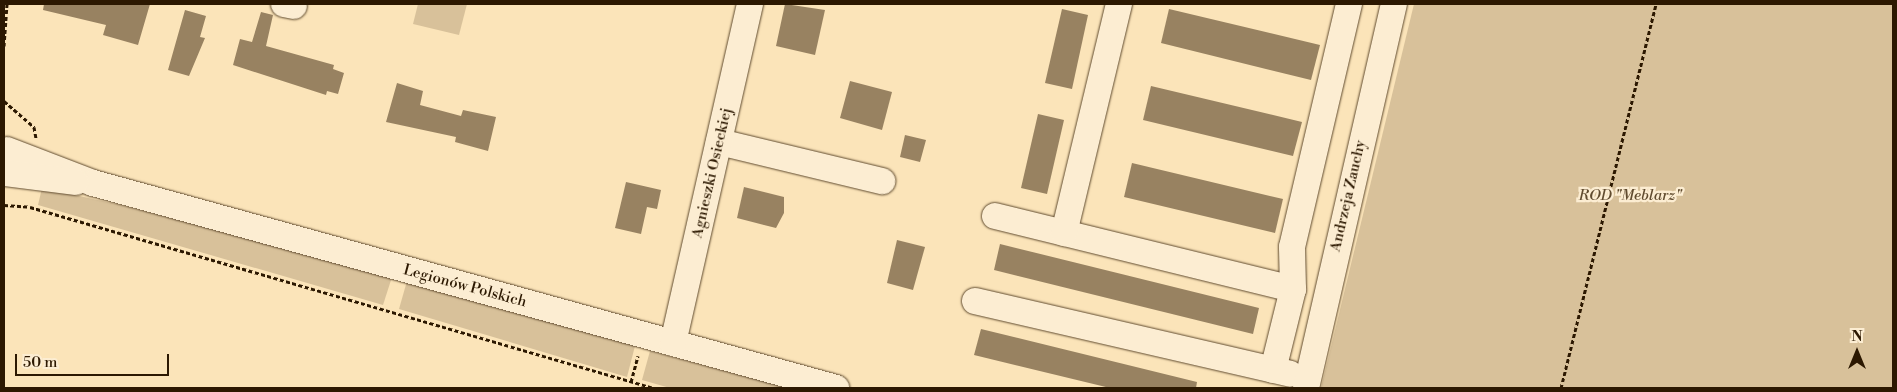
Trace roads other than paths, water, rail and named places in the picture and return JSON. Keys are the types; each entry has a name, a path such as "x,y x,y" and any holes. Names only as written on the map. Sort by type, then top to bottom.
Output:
{"street":[{"name":"Agnieszki Osieckiej","path":"673,343 750,4"},
{"path":"1064,233 1119,4"},
{"path":"1273,370 1293,289 1292,247 1349,4"},
{"name":"Andrzeja Zauchy","path":"1307,383 1394,4"},
{"path":"719,142 882,181"},
{"name":"Legionów Polskich","path":"5,155 93,183 836,388"},
{"path":"995,216 1293,289"},
{"path":"975,301 1273,370 1307,383"}],"park label":[{"name":"ROD \"Meblarz\"","path":"1630,196"}]}
